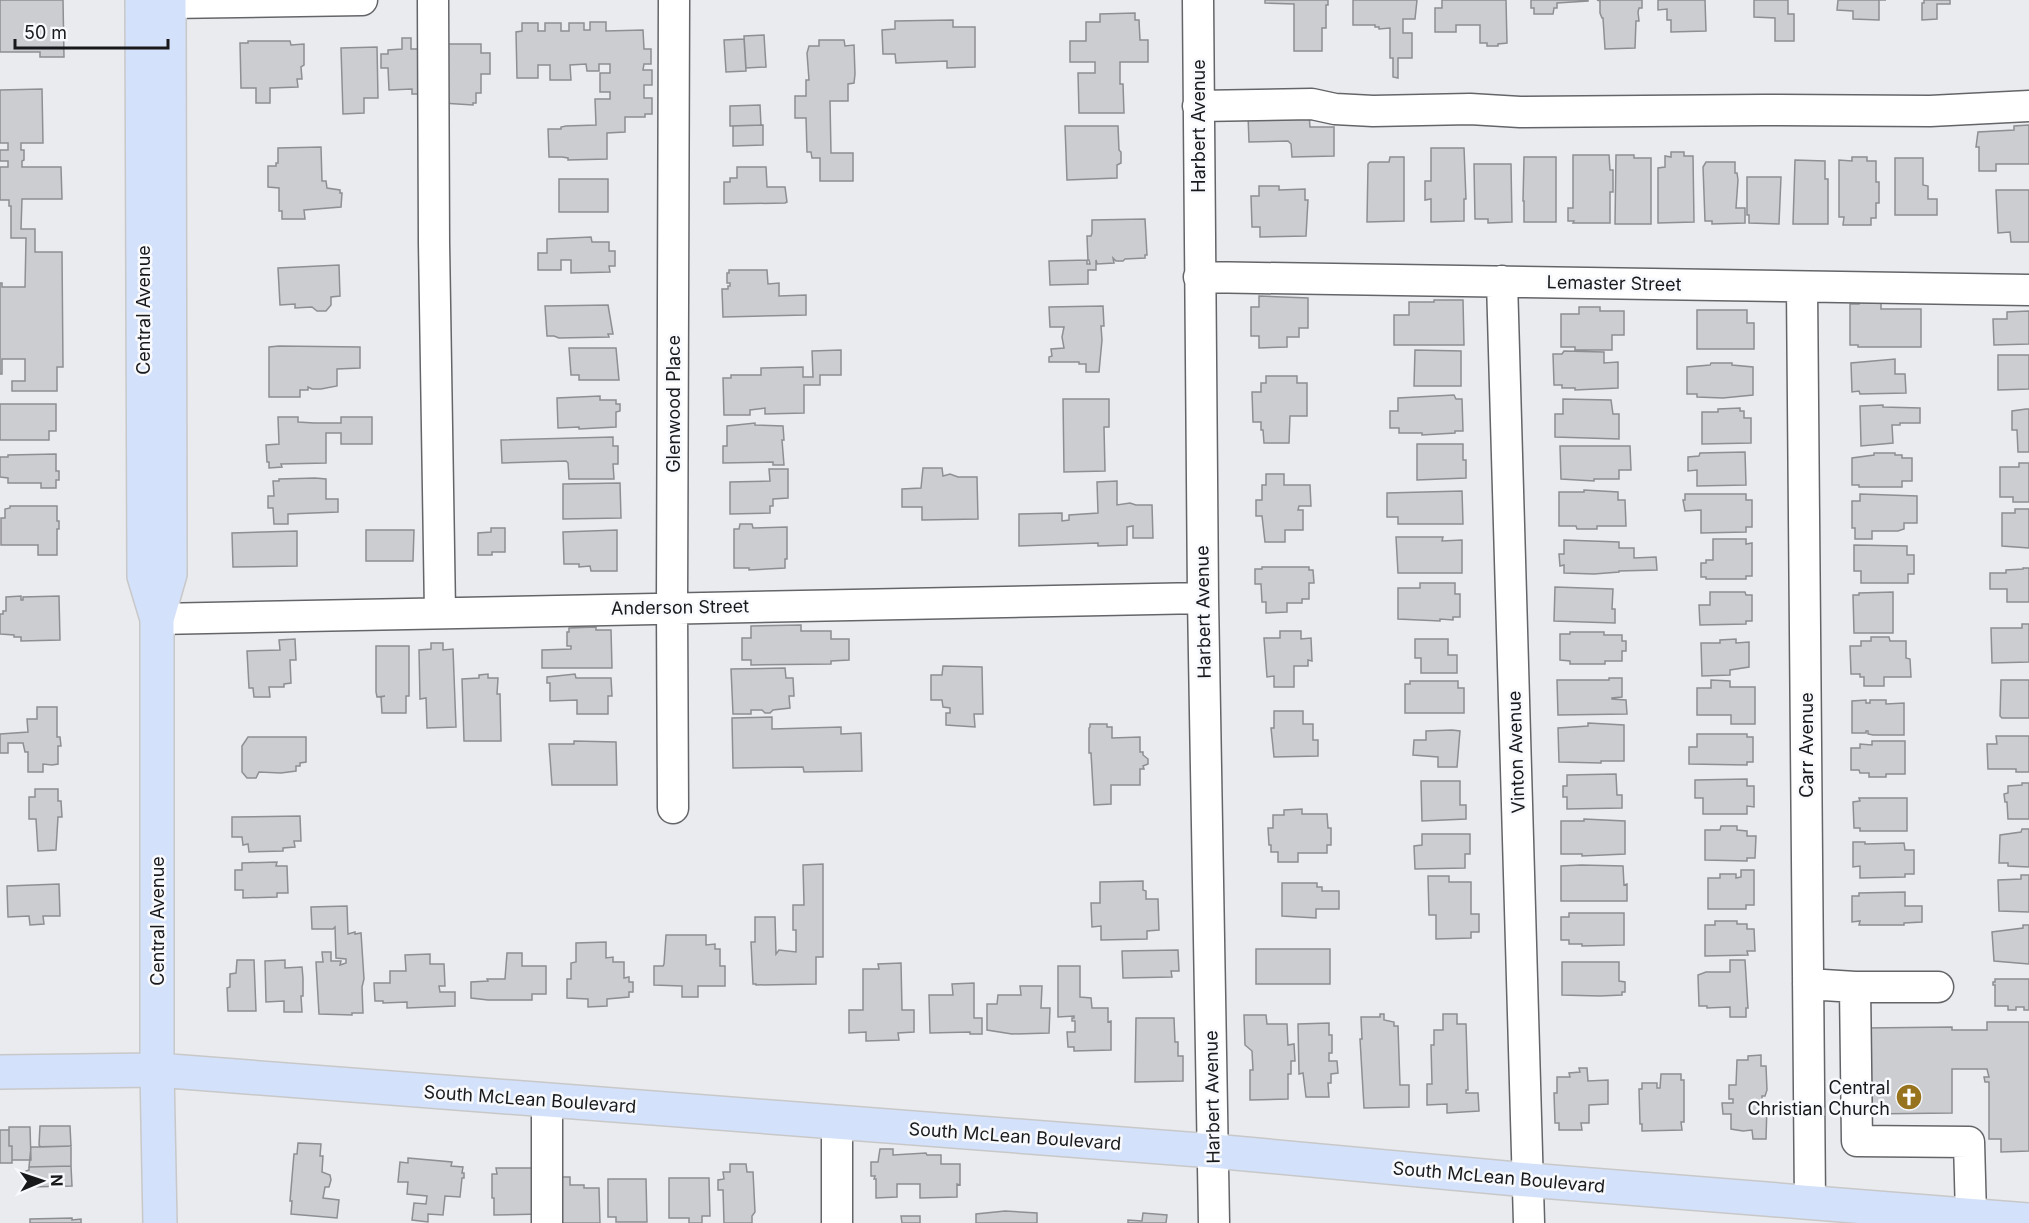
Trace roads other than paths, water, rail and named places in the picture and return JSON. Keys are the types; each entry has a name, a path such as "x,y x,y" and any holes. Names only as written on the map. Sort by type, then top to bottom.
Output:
{"main road":[{"name":"Central Avenue","path":"160,1223 157,1070 157,619 170,574 161,1"},
{"name":"South McLean Boulevard","path":"0,1072 157,1070 1213,1151 1528,1180 2029,1220"}],"street":[{"path":"161,1 362,0"},
{"path":"434,0 434,243 440,612"},
{"name":"Glenwood Place","path":"673,808 674,0"},
{"name":"Harbert Avenue","path":"1198,0 1203,598 1214,1223"},
{"path":"1198,106 1312,104 1344,110 1470,109 1520,112 1930,111 2029,106"},
{"name":"Lemaster Street","path":"1199,277 2029,290"},
{"name":"Vinton Avenue","path":"1502,281 1529,1223"},
{"name":"Carr Avenue","path":"1802,287 1810,1203"},
{"name":"Anderson Street","path":"157,619 1203,598"},
{"path":"1808,984 1856,987 1938,987"},
{"path":"1856,987 1857,1141 1969,1142 1971,1216"},
{"path":"547,1223 548,1100"},
{"path":"837,1123 837,1223"},
{"path":"1809,1124 1857,1123"}],"place":[{"name":"Central Christian Church","path":"1909,1097"}]}
